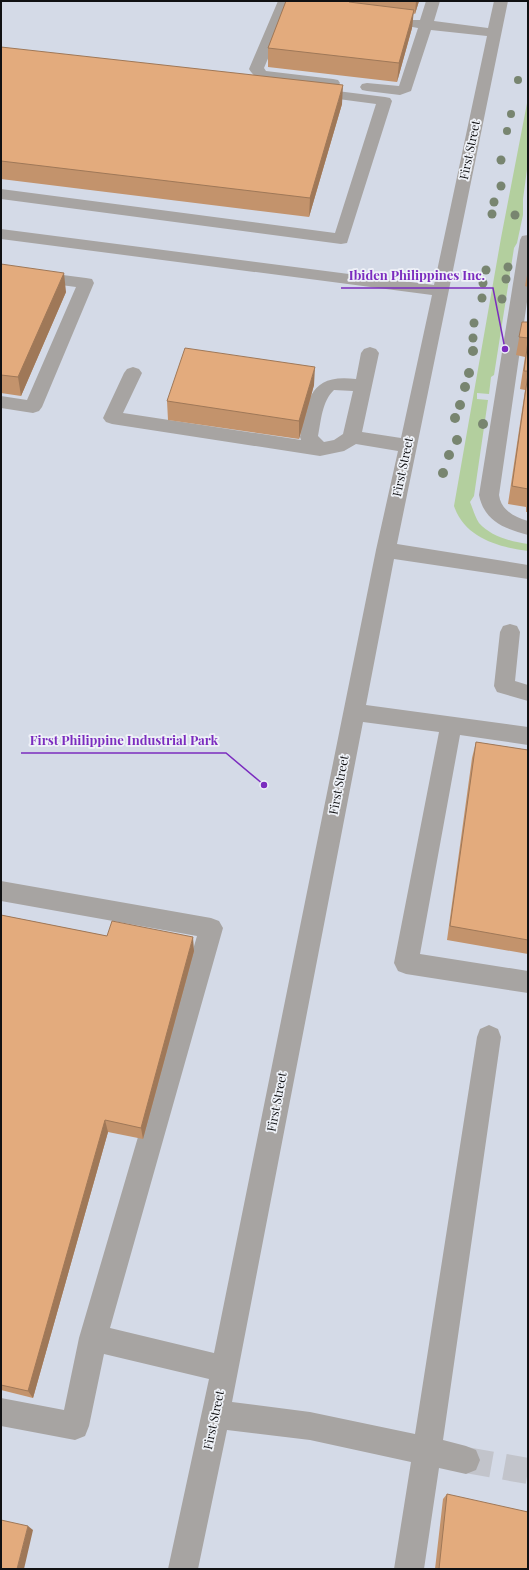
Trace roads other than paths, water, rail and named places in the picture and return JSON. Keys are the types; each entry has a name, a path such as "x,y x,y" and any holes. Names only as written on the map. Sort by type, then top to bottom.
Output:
{"street":[{"path":"296,10 283,5 256,69 262,75 400,91 406,88 433,1"},
{"name":"First Street","path":"182,1569 225,1369 386,550 501,1"},
{"path":"395,22 494,33"},
{"path":"1,194 342,239 385,101 252,84"},
{"path":"1,234 441,291"},
{"path":"528,240 489,494 492,507 497,513 514,524 528,528"},
{"path":"1,272 86,283 32,407 1,402"},
{"path":"133,373 112,418 320,449 335,448 352,437 370,353"},
{"path":"320,449 309,437 320,393 328,386 343,384 364,386"},
{"path":"352,437 408,446"},
{"path":"386,550 528,572"},
{"path":"510,632 504,686 528,693"},
{"path":"354,712 528,736"},
{"path":"451,725 406,963 528,982"},
{"path":"1,891 211,928 93,1338 74,1426 1,1412"},
{"path":"409,1569 489,1037"},
{"path":"93,1338 225,1369"},
{"path":"215,1414 310,1426 466,1460"}],"tunnel":[{"path":"466,1460 528,1471"}],"place":[{"name":"Ibiden Philippines Inc.","path":"505,349"},
{"name":"First Philippine Industrial Park","path":"264,785"}]}
